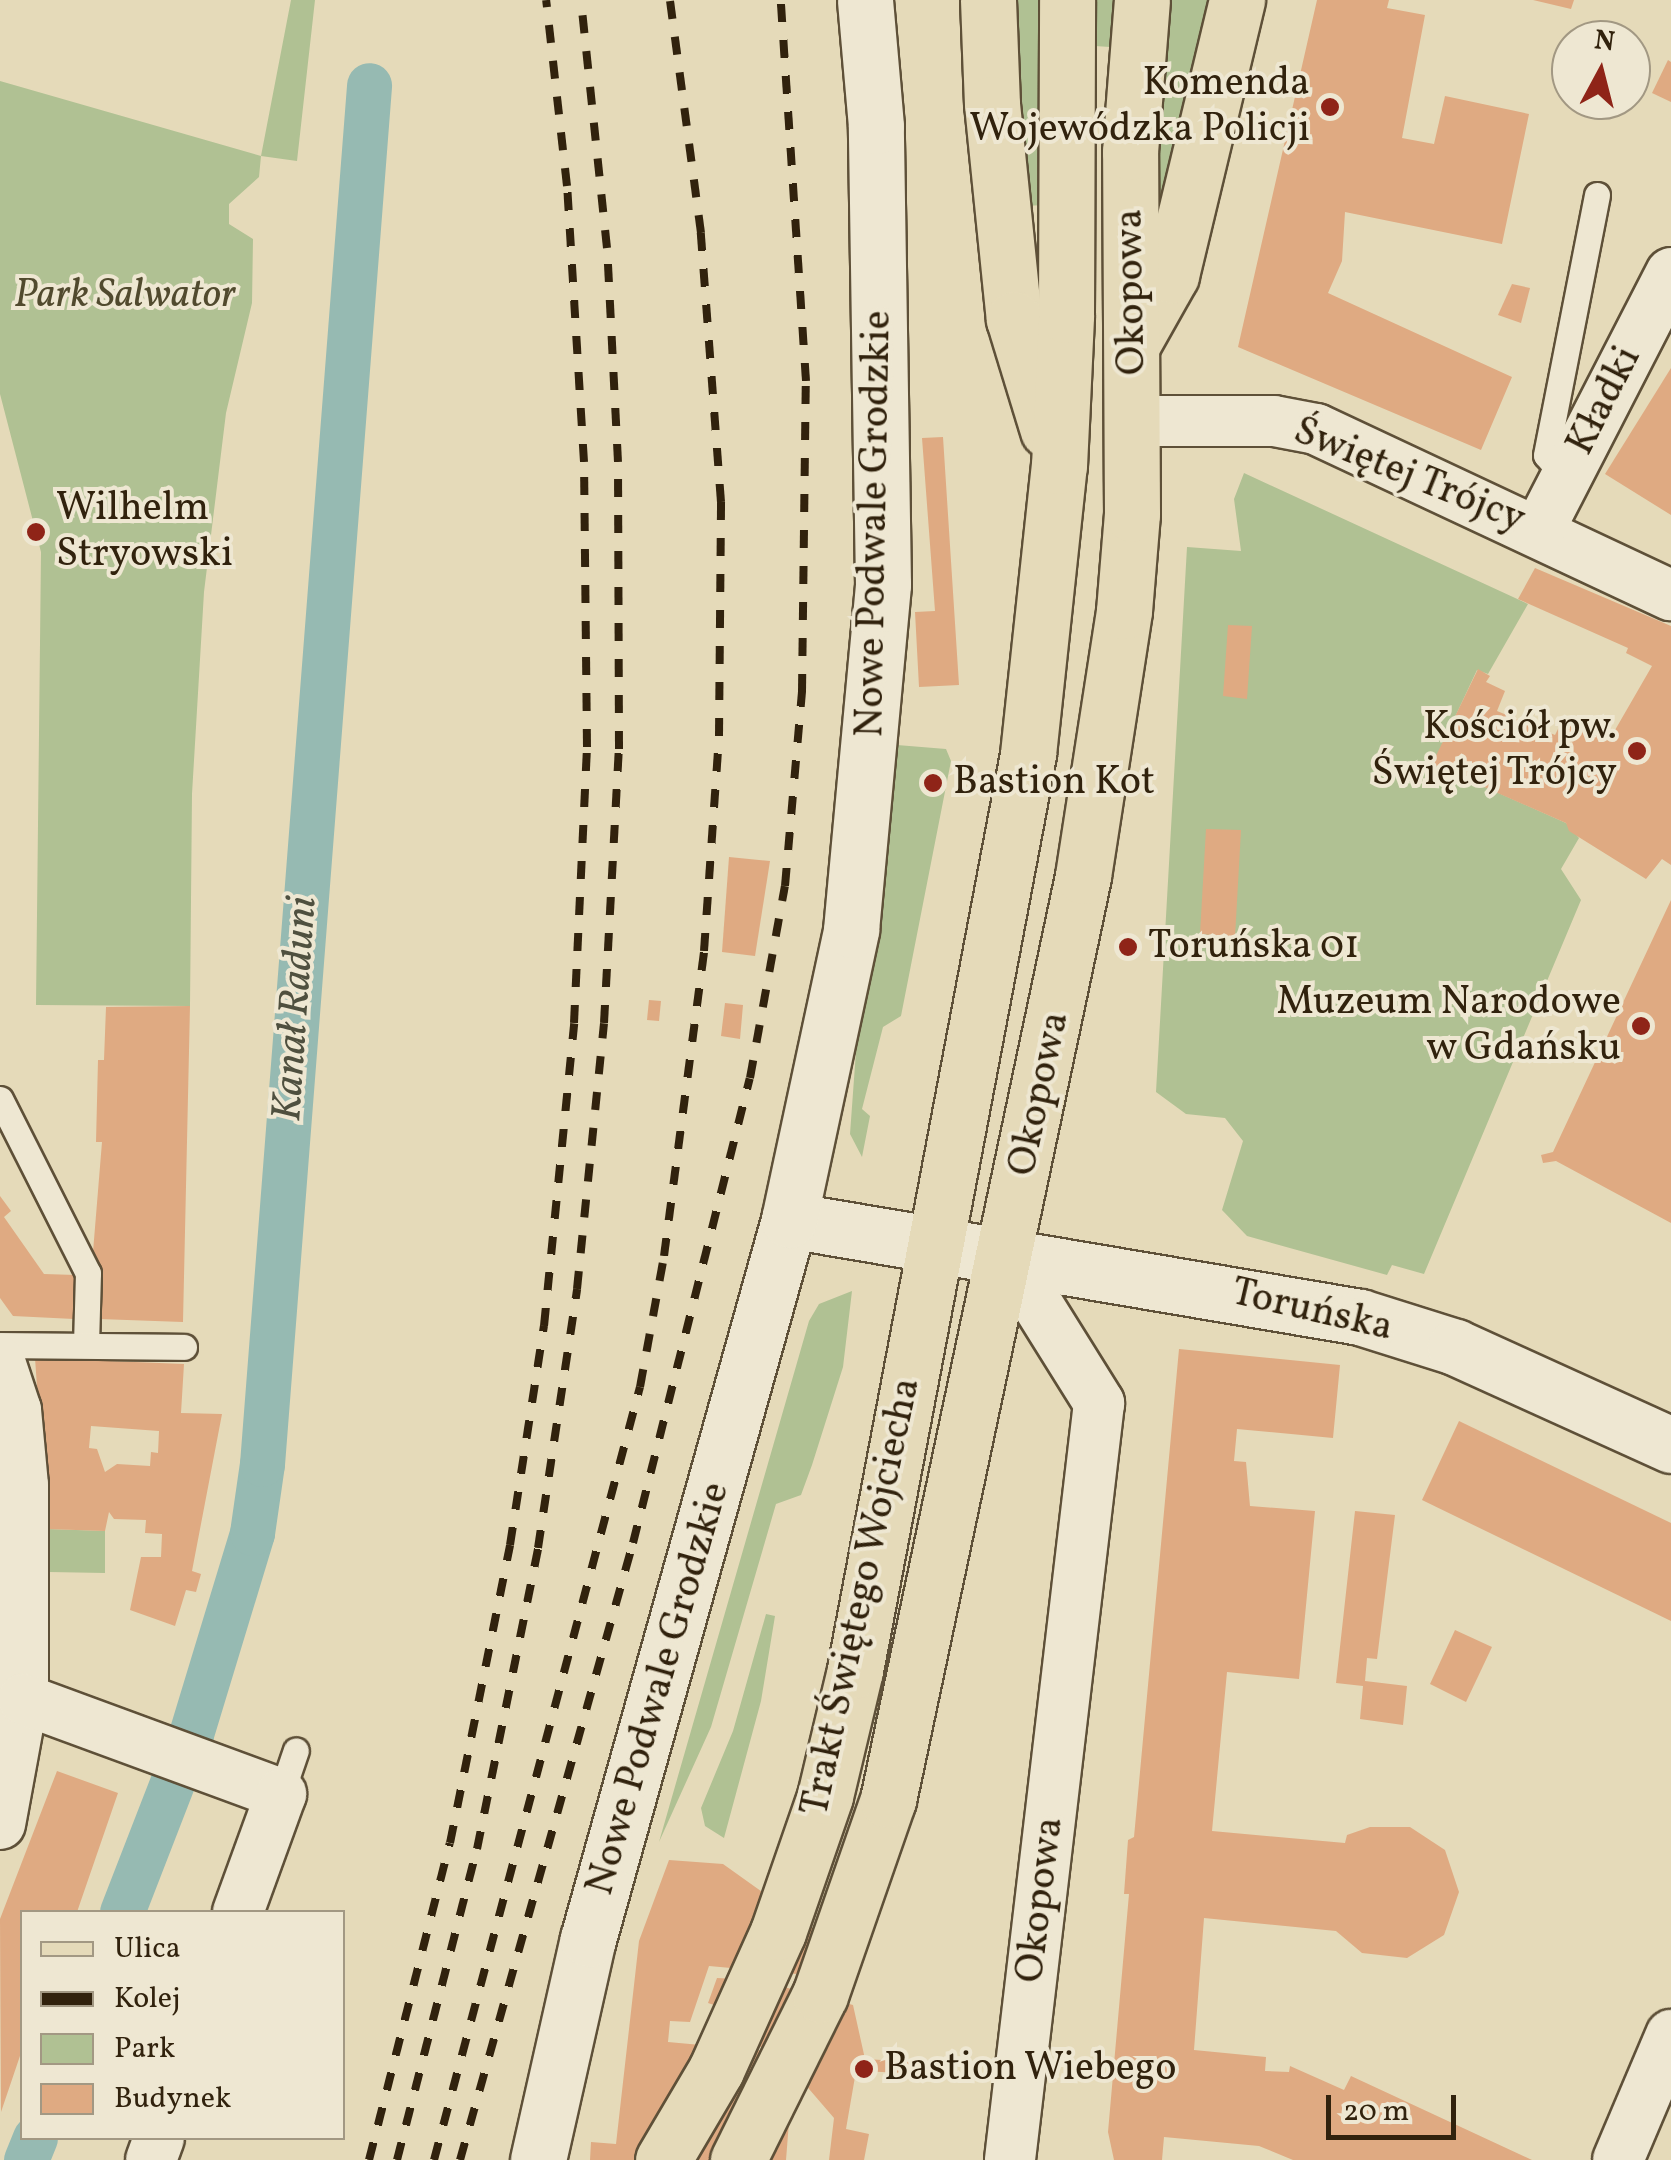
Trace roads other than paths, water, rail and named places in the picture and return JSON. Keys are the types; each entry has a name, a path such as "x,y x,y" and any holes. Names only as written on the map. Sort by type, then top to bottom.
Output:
{"main road":[{"path":"988,0 992,104 1014,319 1059,466"},
{"name":"Okopowa","path":"933,1243 1028,754 1059,466 1066,316 1066,0"},
{"name":"Okopowa","path":"1006,1254 1113,692 1132,514 1130,152 1142,0"},
{"path":"1133,342 1171,276 1237,0"},
{"name":"Trakt Świętego Wojciecha","path":"663,2160 716,2070 794,1890 855,1670 933,1243"},
{"name":"Trakt Świętego Wojciecha","path":"738,2160 845,1932 888,1800 1006,1254"}],"street":[{"name":"Nowe Podwale Grodzkie","path":"538,2160 588,1939 789,1220 851,930 876,701 882,442 876,126 865,0"},
{"name":"Kładki","path":"1539,530 1671,273"},
{"name":"Świętej Trójcy","path":"1133,420 1274,421 1316,429 1671,595"},
{"path":"789,1220 933,1243"},
{"name":"Toruńska","path":"933,1243 1360,1317 1455,1347 1671,1445"},
{"name":"Okopowa","path":"1006,1254 1100,1403 1010,2160"},
{"path":"0,1362 16,1410 24,1485 23,1699 0,1824"},
{"path":"23,1699 142,1743 272,1774 238,1910"},
{"path":"1618,2160 1671,2036"}],"lane":[{"path":"1566,478 1546,456 1597,196"},
{"path":"0,1100 88,1273 86,1344"},
{"path":"0,1345 184,1347"}],"waterway":[{"name":"Kanał Raduni","path":"123,1910 191,1734 252,1533 262,1464 369,85"},
{"name":"Kanał Raduni","path":"26,2160 34,2140"}],"railway":[{"path":"369,2160 450,1843 510,1545 544,1326 574,1023 587,747 584,462 567,186 546,0"},
{"path":"397,2160 477,1849 538,1548 577,1289 604,1023 619,749 618,462 607,248 581,0"},
{"path":"434,2160 640,1387 664,1256 704,951 719,736 721,502 701,233 670,0"},
{"path":"460,2160 633,1543 750,1078 785,886 802,692 806,381 781,0"}],"place":[{"name":"Komenda Wojewódzka Policji","path":"1330,107"},
{"name":"Wilhelm Stryowski","path":"36,532"},
{"name":"Kościół pw. Świętej Trójcy","path":"1637,751"},
{"name":"Bastion Kot","path":"933,783"},
{"name":"Toruńska 01","path":"1128,947"},
{"name":"Muzeum Narodowe w Gdańsku","path":"1641,1026"},
{"name":"Bastion Wiebego","path":"864,2069"}],"park label":[{"name":"Park Salwator","path":"125,296"}]}
